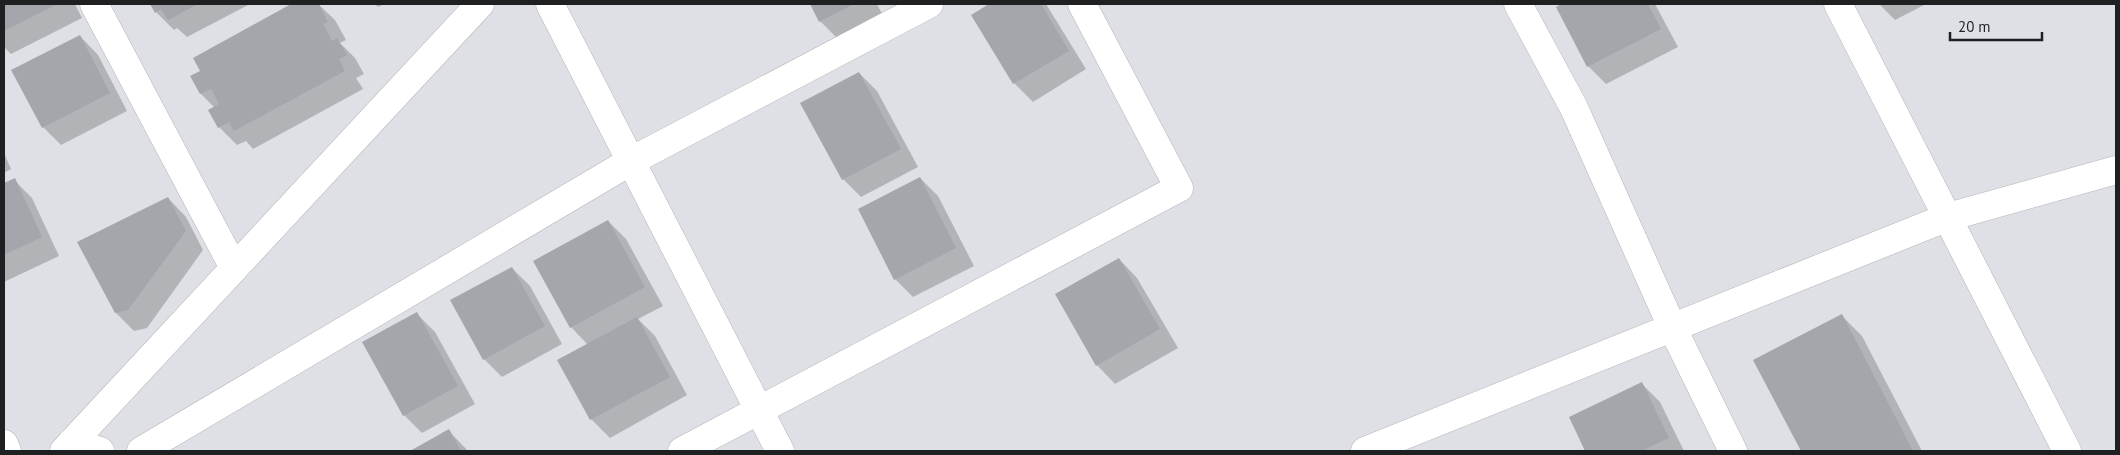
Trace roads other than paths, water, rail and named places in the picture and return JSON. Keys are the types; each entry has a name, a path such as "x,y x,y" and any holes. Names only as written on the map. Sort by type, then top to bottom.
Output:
{"street":[{"path":"94,4 234,268"},
{"path":"68,447 480,4"},
{"path":"550,4 780,451"},
{"path":"141,451 631,161 928,4"},
{"path":"682,451 1179,188 1082,4"},
{"path":"1518,4 1574,108 1672,327 1733,451"},
{"path":"1838,4 2067,451"},
{"path":"1364,451 1948,217 2116,170"},
{"path":"4,444 7,451"},
{"path":"68,447 100,451"}]}
